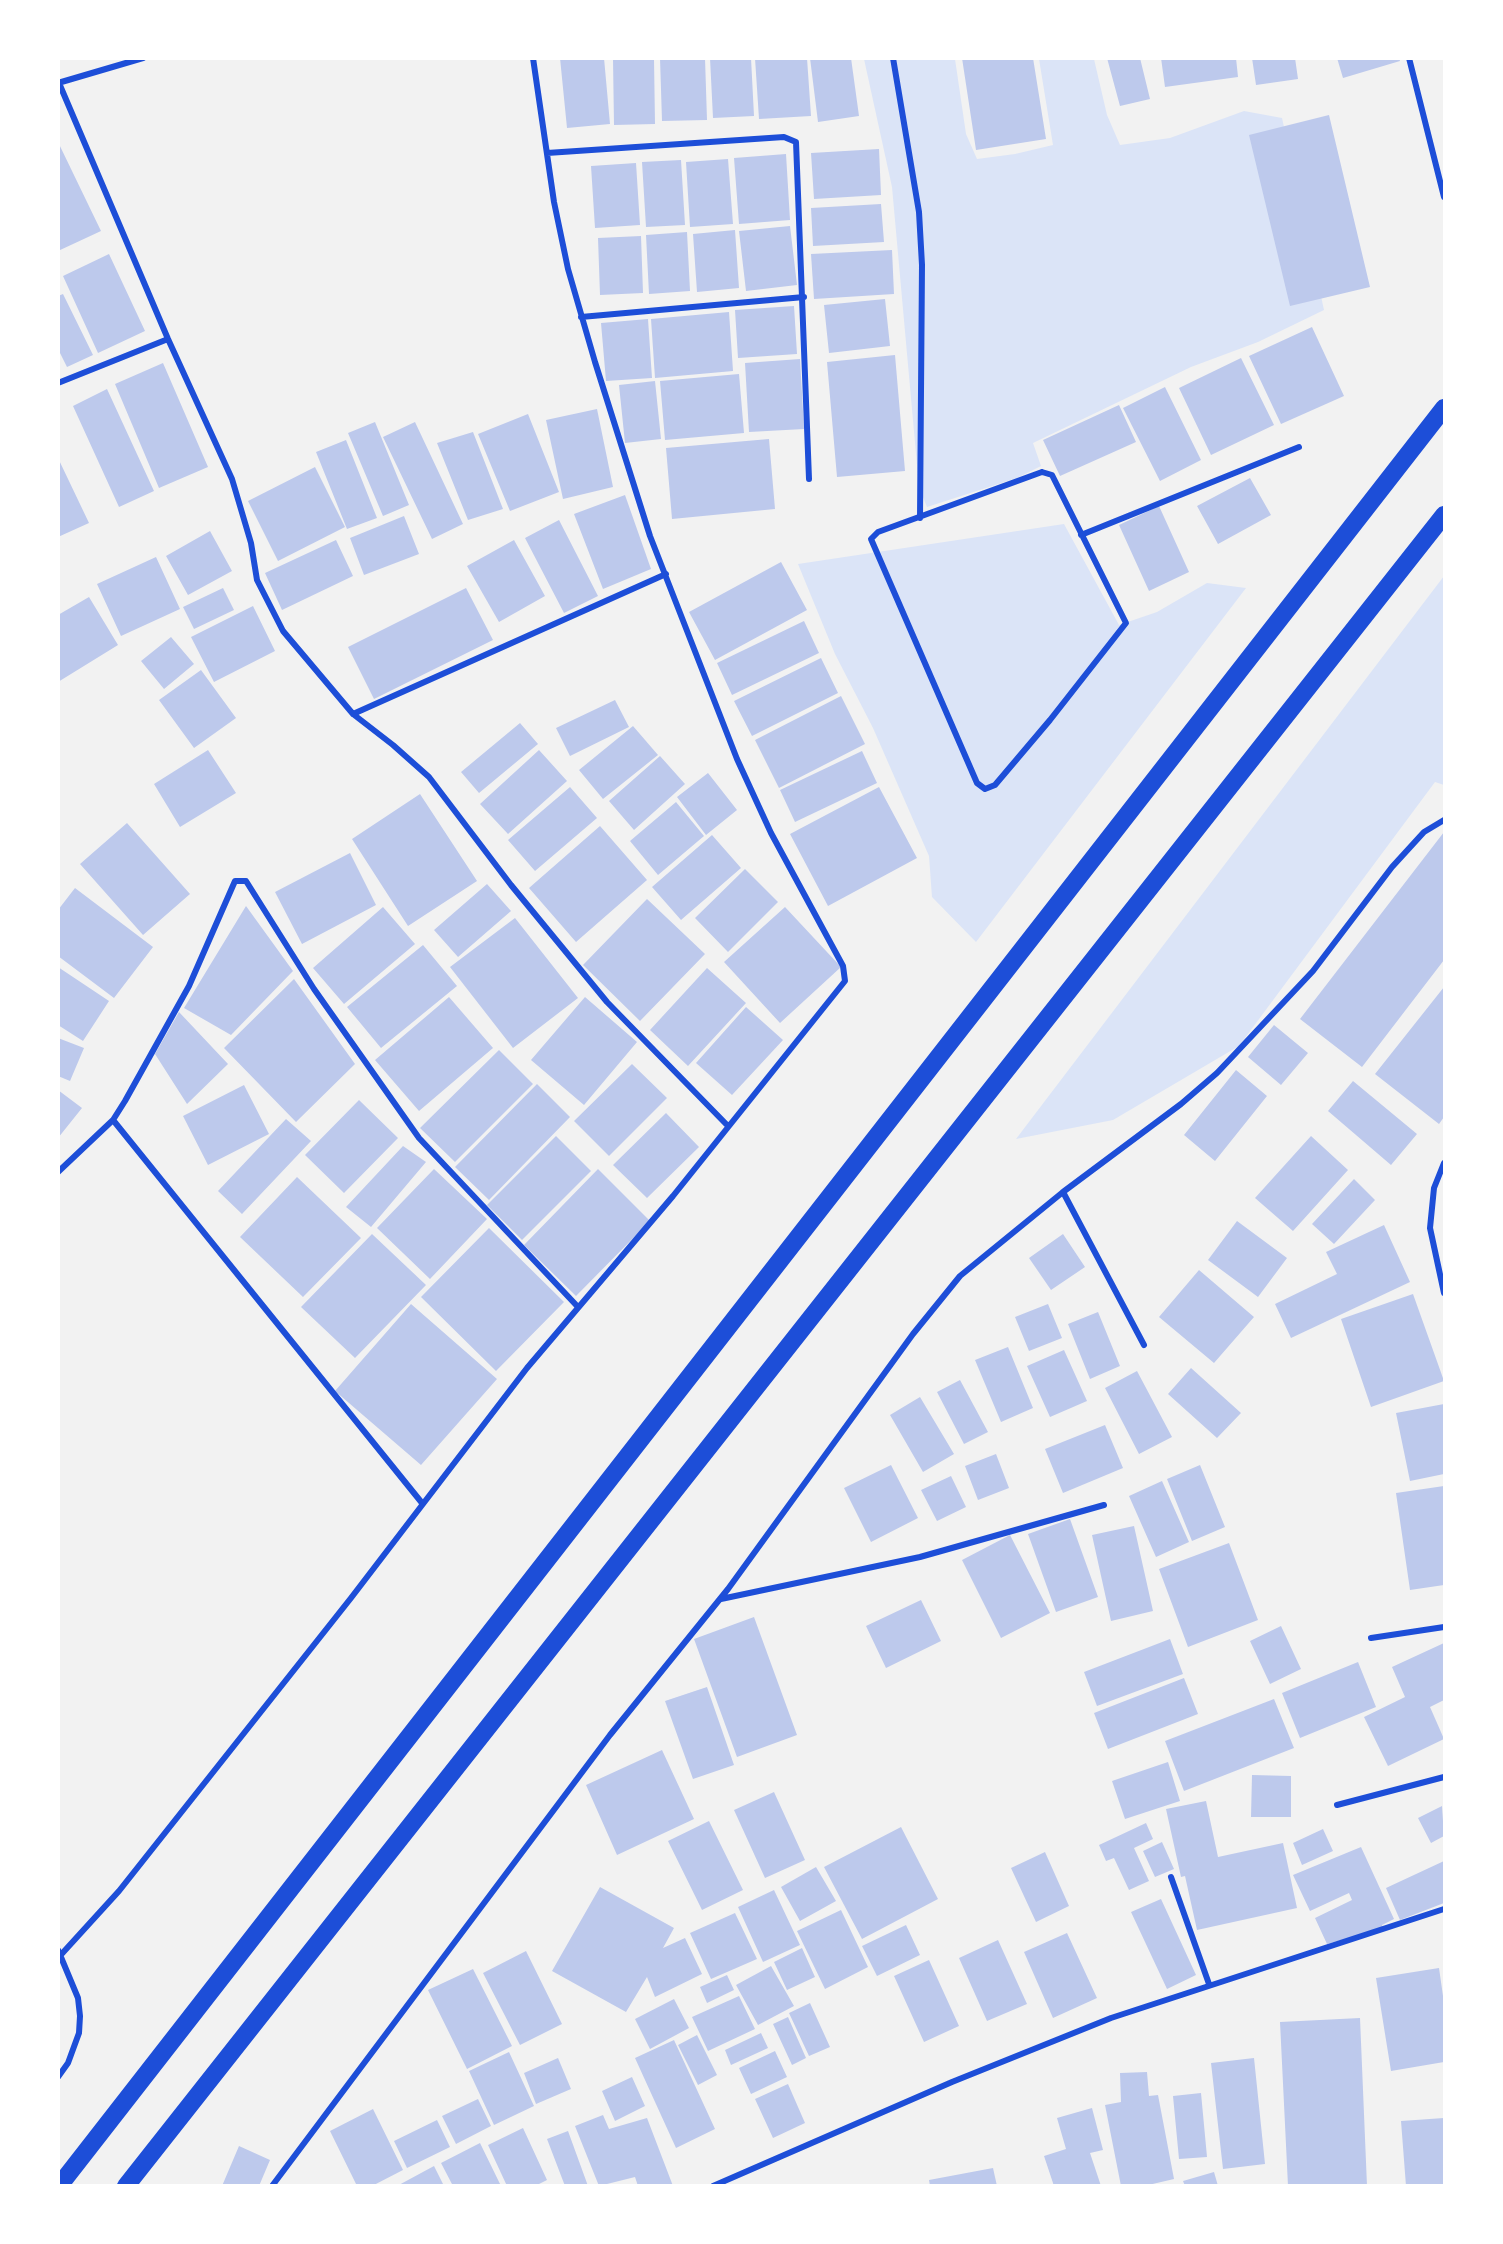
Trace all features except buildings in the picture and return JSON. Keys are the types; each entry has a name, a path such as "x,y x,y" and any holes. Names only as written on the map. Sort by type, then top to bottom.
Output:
{"highway":[{"path":"59,2186 1444,408"},
{"path":"126,2186 1444,515"}],"street":[{"path":"143,58 59,83 168,339 232,478 252,543 261,591 283,631 353,714 429,777 511,885 607,1002 728,1126"},
{"path":"58,2077 68,2063 79,2033 80,2016 78,1998 60,1954 119,1891 527,1368 673,1196 843,987 843,966 771,833 738,759 650,536 581,317 556,213 533,58"},
{"path":"893,58 919,212 922,265 920,518"},
{"path":"1409,58 1444,197"},
{"path":"547,153 790,137 796,142 810,479"},
{"path":"581,317 804,297"},
{"path":"58,383 168,339"},
{"path":"1082,535 1299,447"},
{"path":"1045,472 1052,476 1082,535 1125,619 1124,627 1009,769 994,785 985,789 976,783 871,539 878,532 1045,472"},
{"path":"353,714 666,574"},
{"path":"272,2186 610,1735 720,1599 913,1334 960,1276 1063,1192 1181,1104 1217,1073 1313,971 1392,867 1424,832 1444,820"},
{"path":"58,1172 113,1120 189,986 231,889 235,881 240,880 249,884 321,999 419,1138 578,1307"},
{"path":"113,1120 422,1503"},
{"path":"1444,1163 1434,1188 1430,1228 1444,1293"},
{"path":"1063,1192 1144,1345"},
{"path":"720,1599 920,1557 1104,1505"},
{"path":"1371,1638 1444,1627"},
{"path":"1337,1805 1444,1777"},
{"path":"1171,1877 1209,1984"},
{"path":"713,2186 952,2082 1111,2018 1209,1984 1444,1909"}],"shaded area":[{"path":"864,59 955,59 966,134 977,159 1015,154 1053,145 1039,59 1094,59 1107,115 1120,145 1170,138 1244,111 1282,118 1324,310 1258,342 1191,367 1033,443 1041,466 1017,478 927,507 919,487 892,187"},
{"path":"1064,524 1119,625 1157,612 1207,583 1246,588 976,942 932,897 929,856 873,728 835,654 798,564"},
{"path":"1444,576 1444,785 1435,782 1239,1046 1113,1120 1016,1139"}]}
